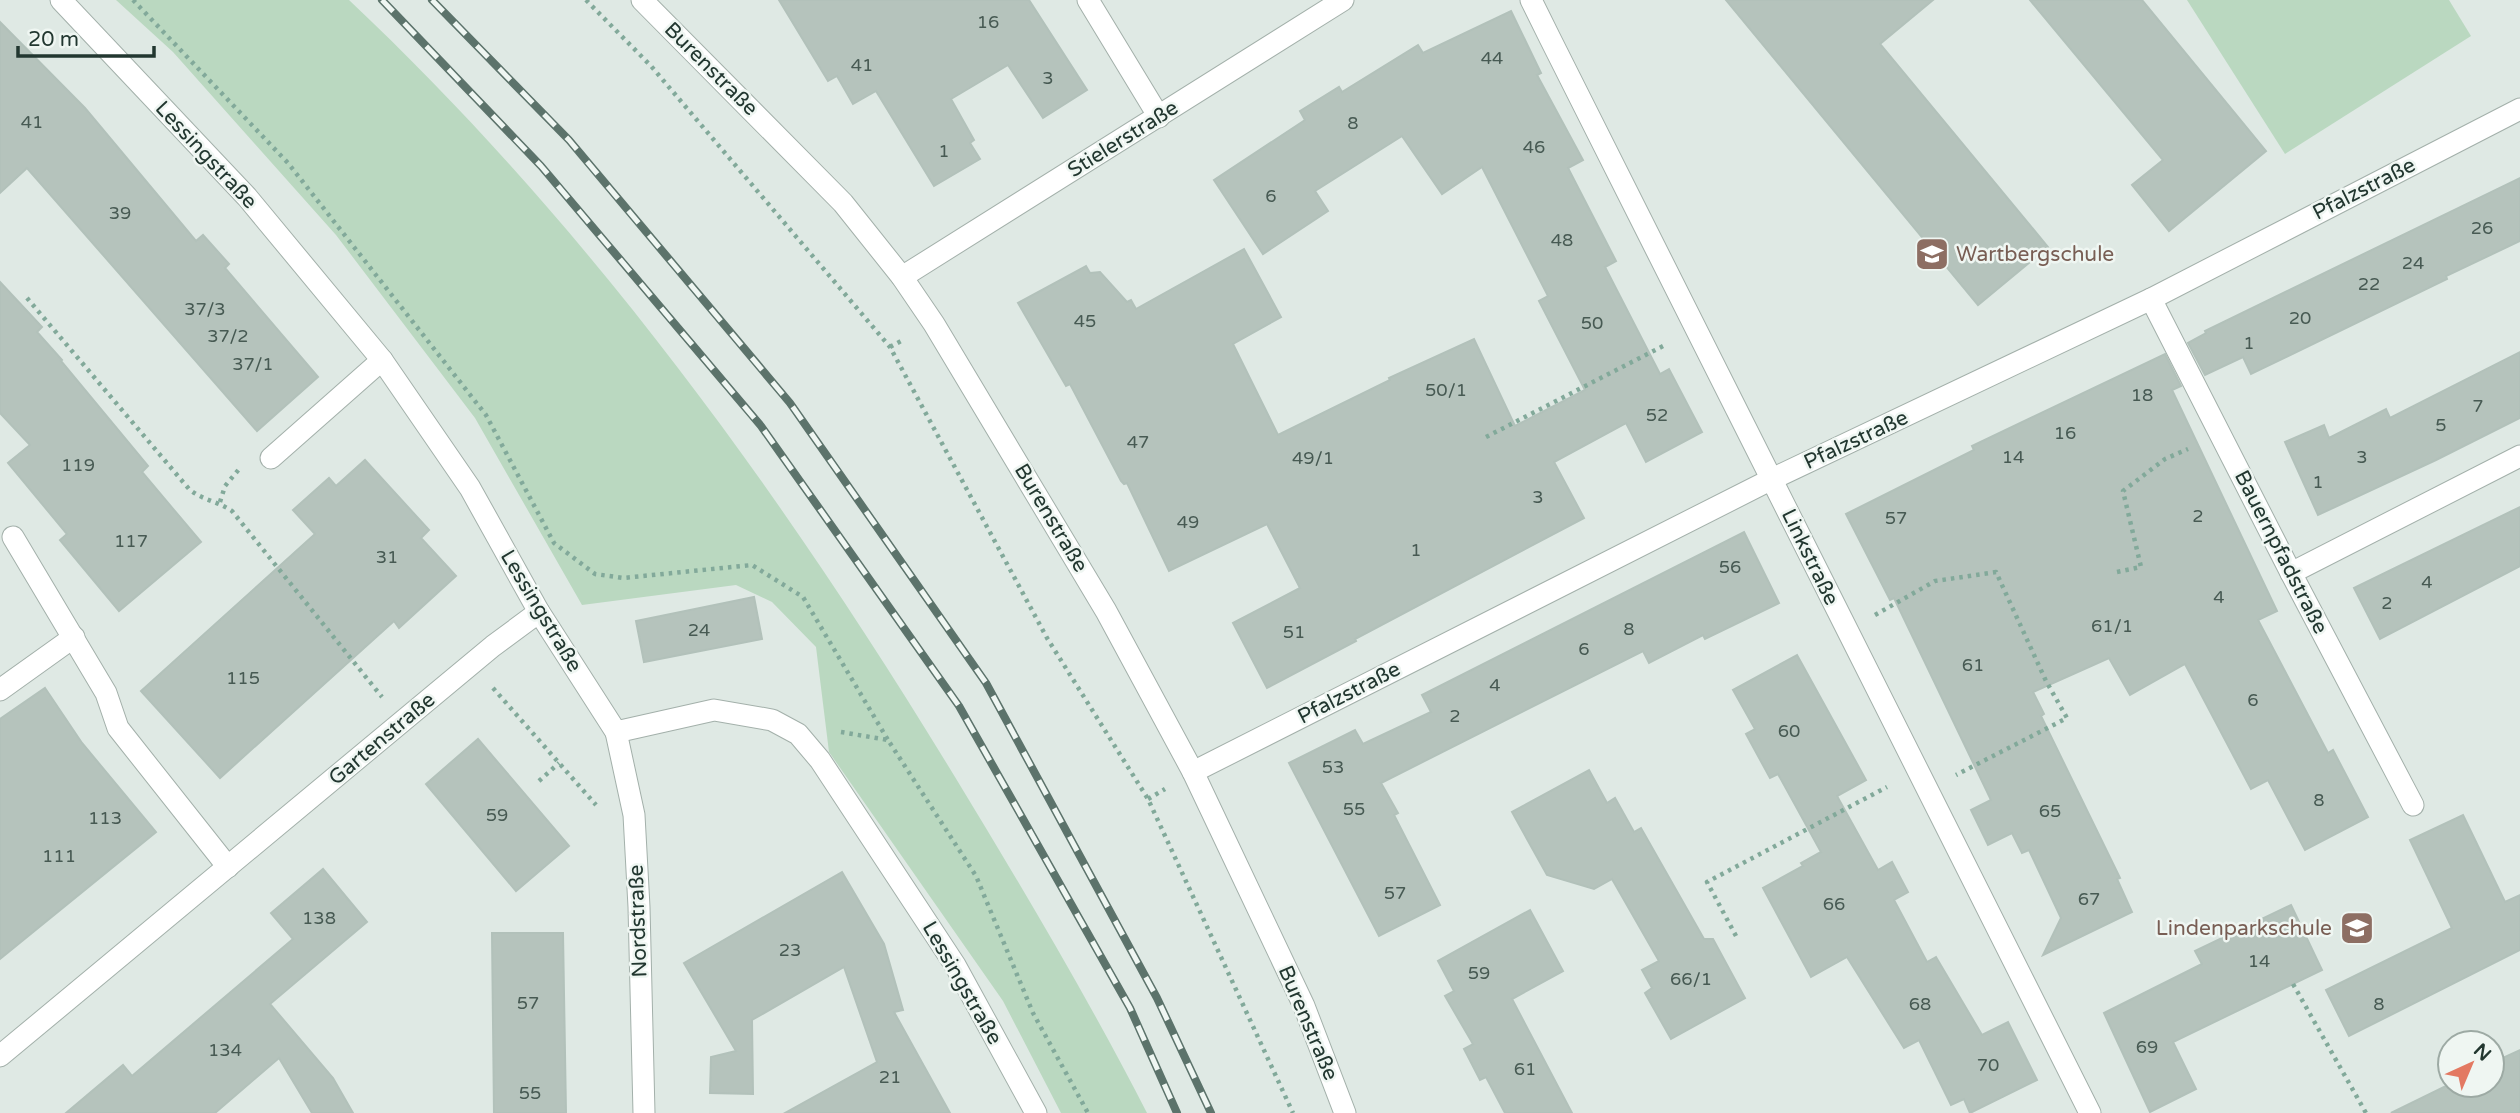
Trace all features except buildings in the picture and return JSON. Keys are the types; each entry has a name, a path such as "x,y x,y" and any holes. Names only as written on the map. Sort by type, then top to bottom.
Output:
{"street":[{"name":"Lessingstraße","path":"61,0 247,197 382,360 470,488 539,612 616,732 714,710 772,720 798,734 820,760 955,965 1036,1113"},
{"name":"Burenstraße","path":"642,0 844,203 902,277 971,382 1106,611 1192,772 1304,1006 1345,1113"},
{"path":"1088,0 1159,117"},
{"name":"Stielerstraße","path":"902,277 1343,0"},
{"name":"Linkstraße","path":"1531,0 1694,330 1772,479 2090,1113"},
{"name":"Pfalzstraße","path":"1192,772 1772,479 2151,299 2520,109"},
{"name":"Bauernpfadstraße","path":"2151,299 2413,805"},
{"path":"271,458 382,360"},
{"path":"2291,573 2520,456"},
{"path":"13,537 106,693 118,729 228,867"},
{"name":"Gartenstraße","path":"0,1056 472,664 539,612"},
{"path":"0,690 74,637"},
{"name":"Nordstraße","path":"616,732 634,815 644,1113"}],"path":[{"path":"133,0 288,163 486,415 554,543 595,574 623,578 752,565 803,597 887,740 976,876 1033,1013 1088,1113"},
{"path":"586,0 651,66 890,347 1047,638 1148,799 1293,1113"},
{"path":"27,298 189,489 200,498 220,502 232,511 402,722"},
{"path":"1486,437 1694,330"},
{"path":"2118,572 2141,567 2123,491 2165,459 2221,434"},
{"path":"220,502 225,486 241,467"},
{"path":"1847,631 1935,581 1996,572 2046,681 2067,718 1928,790"},
{"path":"472,664 636,850"},
{"path":"836,731 887,740"},
{"path":"539,781 559,763"},
{"path":"1735,936 1707,882 1918,771"},
{"path":"2294,984 2366,1113"}],"green space":[{"path":"116,0 349,0 437,87 521,178 602,272 678,368 822,569 890,672 1005,860 1078,985 1147,1113 1061,1113 1003,1001 829,752 816,647 772,602 736,585 582,605 475,418 336,235 173,52"},
{"path":"2187,0 2449,0 2471,36 2285,154"}],"railway":[{"path":"382,0 541,166 761,426 959,706 1130,1008 1177,1113"},
{"path":"432,0 569,140 790,403 986,683 1157,998 1211,1113"}],"place":[{"name":"Wartbergschule","path":"1932,254"},
{"name":"Lindenparkschule","path":"2357,928"}]}
